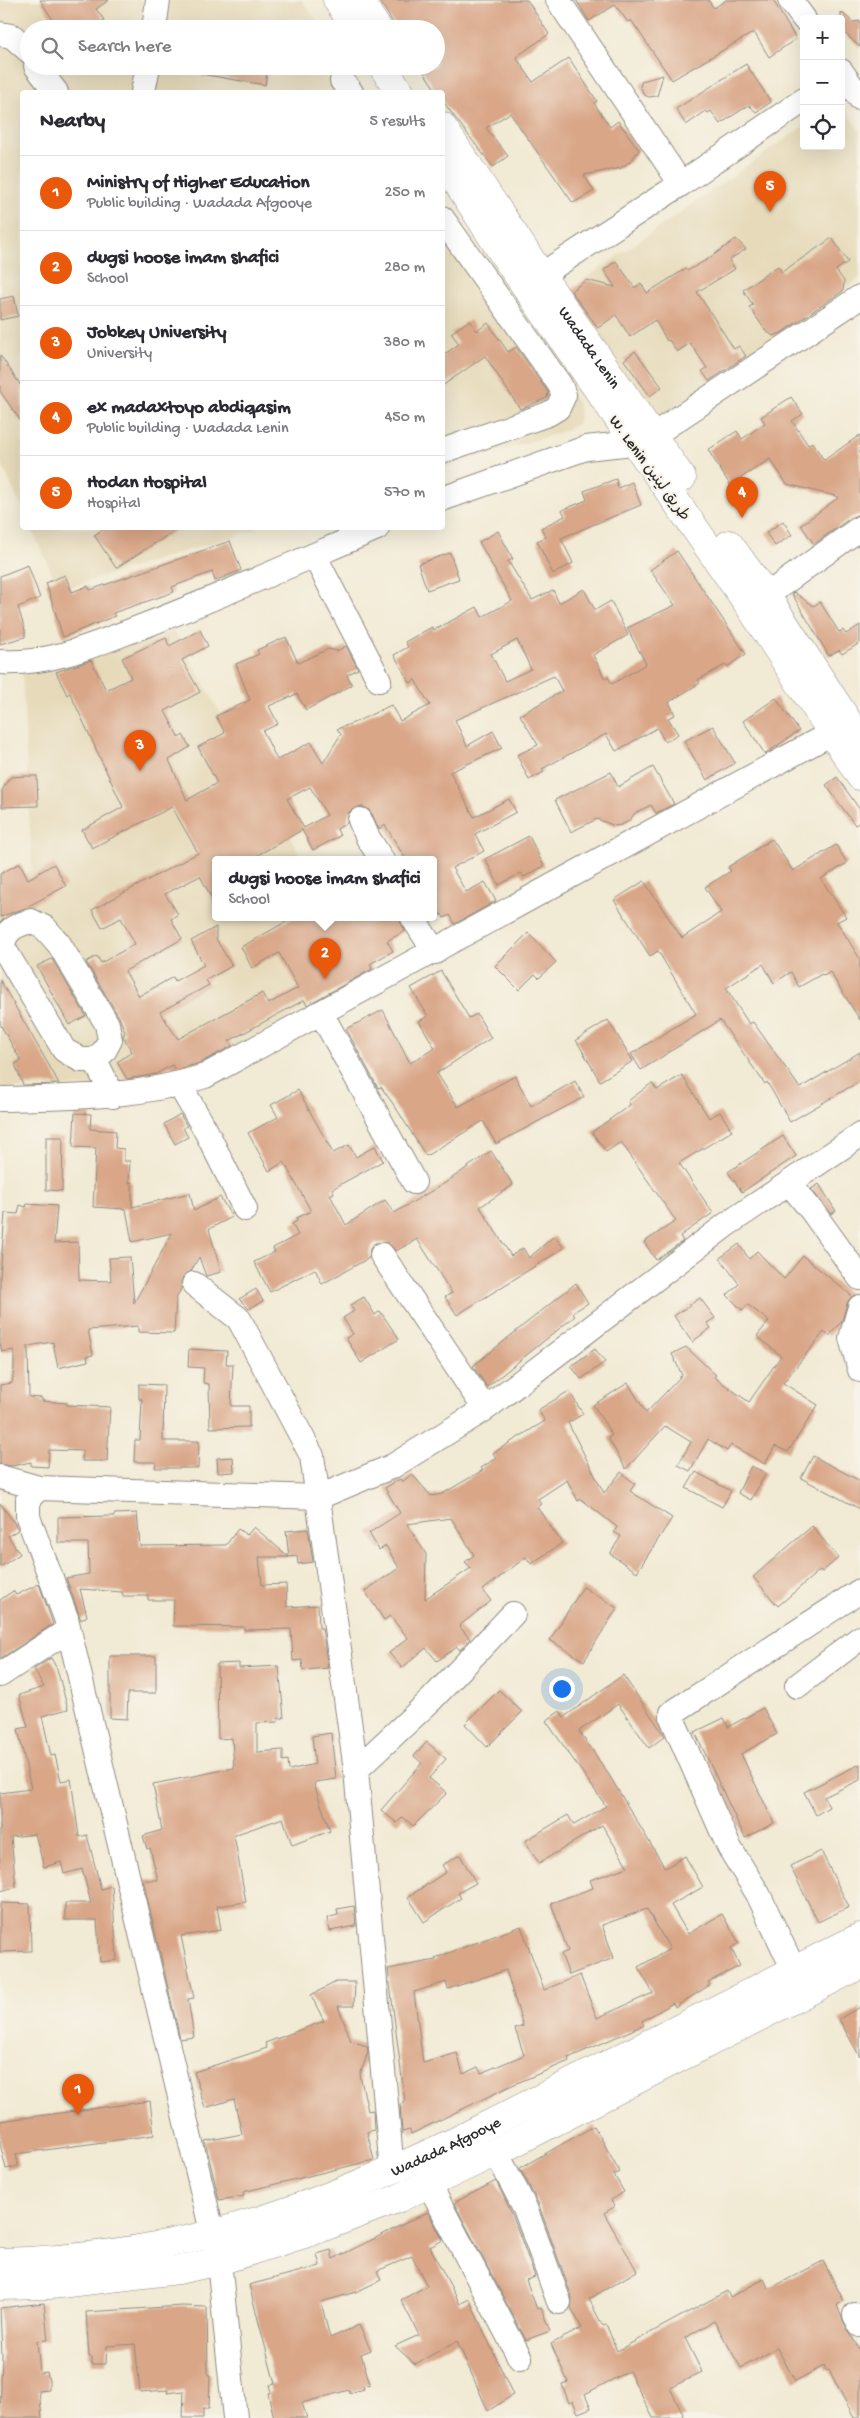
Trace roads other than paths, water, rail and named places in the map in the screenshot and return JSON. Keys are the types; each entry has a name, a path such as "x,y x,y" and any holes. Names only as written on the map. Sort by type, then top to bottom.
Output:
{"main road":[{"path":"337,0 350,20"},
{"path":"360,0 372,20"},
{"path":"388,75 399,90"},
{"path":"409,75 419,90"},
{"name":"Wadada Lenin","path":"445,131 541,275 642,439 758,601 849,739"},
{"name":"W. Lenin طريق لينين","path":"445,164 507,260 642,439"},
{"path":"849,739 860,776"},
{"name":"Wadada Afgooye","path":"0,2262 150,2247 212,2234 290,2210 392,2171 456,2141 860,1937"},
{"name":"Wadada Afgooye","path":"0,2286 70,2283 178,2270 218,2261 311,2232 429,2184 496,2152 860,1965"}],"street":[{"path":"155,20 158,0"},
{"path":"558,0 681,184"},
{"path":"790,0 801,15"},
{"path":"0,34 12,36 20,43"},
{"path":"846,70 860,98"},
{"path":"43,75 54,90"},
{"path":"129,90 146,79"},
{"path":"541,275 681,184 800,103"},
{"path":"445,222 560,385 564,395 562,403 558,408 548,414 445,450"},
{"path":"485,279 507,260"},
{"path":"445,498 586,448 642,439 860,297"},
{"path":"758,601 860,528"},
{"path":"0,662 21,664 59,658 209,600 372,530"},
{"path":"314,555 379,680"},
{"path":"0,1099 113,1096 179,1084 205,1076 435,952 849,739"},
{"path":"360,820 368,838 379,856"},
{"path":"31,921 45,928 59,944 106,1024 110,1040 104,1052 95,1060 81,1060 64,1050 4,947 6,935 11,928 31,921"},
{"path":"415,921 435,952"},
{"path":"320,1013 414,1182"},
{"path":"95,1060 113,1096"},
{"path":"179,1084 205,1129 245,1209"},
{"path":"0,1477 40,1488 318,1497 393,1466 485,1409 726,1225 860,1135"},
{"path":"789,1183 812,1211 860,1278"},
{"path":"382,1255 485,1409"},
{"path":"194,1284 239,1320 312,1456 356,1770 392,2171"},
{"path":"860,1307 851,1338 860,1370"},
{"path":"40,1488 28,1498 28,1517 66,1618 67,1631 212,2234 218,2261 235,2418"},
{"path":"794,1970 758,1894 729,1848 672,1718 672,1713 860,1591"},
{"path":"356,1770 431,1700 513,1614"},
{"path":"0,1675 67,1631"},
{"path":"796,1686 860,1638"},
{"path":"496,2152 525,2208 559,2302"},
{"path":"429,2184 520,2358"}],"place":[{"name":"Hodan Hospital","path":"770,212"},
{"name":"ex madaxtoyo abdiqasim","path":"742,518"},
{"name":"Jobkey University","path":"140,771"},
{"name":"dugsi hoose imam shafici","path":"325,979"},
{"name":"Ministry of Higher Education","path":"78,2115"}]}
